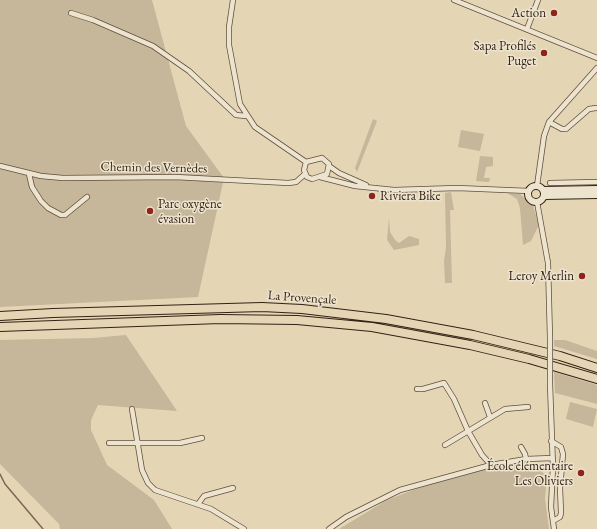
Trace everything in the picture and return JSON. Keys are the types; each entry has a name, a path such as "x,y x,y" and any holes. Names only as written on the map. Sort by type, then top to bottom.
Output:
{"highway":[{"name":"La Provençale","path":"0,316 53,313 246,308 302,309 344,313 473,335 560,356 597,368"},
{"name":"La Provençale","path":"0,327 220,319 297,320 372,327 470,345 528,359 597,379"},
{"path":"560,356 597,364"}],"street":[{"path":"233,0 229,26 229,45 240,104 246,116 264,135 295,153 306,162"},
{"path":"454,0 597,58"},
{"path":"527,29 538,0"},
{"path":"71,13 93,20 153,46 189,71 236,115 246,116"},
{"path":"597,68 549,122 544,136 537,186 543,193 597,195"},
{"path":"549,122 562,129 566,129 589,109 596,108"},
{"path":"306,162 322,158 327,161 329,166 339,173 370,187"},
{"path":"306,162 304,168 305,174 307,177 312,178 328,174 329,166"},
{"name":"Chemin des Vernèdes","path":"0,166 29,174 63,178 169,177 288,184 296,182 305,174"},
{"path":"29,174 32,187 41,201 48,208 60,215 66,215 87,197"},
{"path":"320,177 344,184 394,190 457,188 529,191 532,187 537,186"},
{"path":"550,183 597,182"},
{"path":"543,193 597,189"},
{"path":"529,191 530,199 537,202"},
{"path":"543,193 537,202 545,242 549,289 554,529"},
{"path":"417,389 423,389 438,383 444,383 454,398 468,431 482,455 491,465"},
{"path":"485,403 490,417"},
{"path":"445,445 505,408 528,407"},
{"path":"132,409 145,477 155,490 163,494 211,509 244,529"},
{"path":"109,443 180,443 202,438"},
{"path":"551,442 561,447 563,454 560,488 561,513 560,517 553,521"},
{"path":"521,447 526,459"},
{"path":"329,529 346,516 400,490 491,465 526,459 552,458"},
{"path":"198,504 204,496 233,488"}],"shaded area":[{"path":"0,0 152,0 186,126 224,178 198,297 0,307"},
{"path":"373,119 377,121 357,172 355,168"},
{"path":"461,130 484,134 480,151 458,147"},
{"path":"480,156 493,157 493,166 486,167 484,178 490,178 489,182 476,181"},
{"path":"451,192 454,210 450,210 452,283 445,283 445,193"},
{"path":"507,193 520,194 533,206 539,225 531,241 523,245 520,208 517,199"},
{"path":"389,218 390,232 395,240 399,243 409,236 419,239 419,245 394,250 387,240"},
{"path":"126,335 177,411 98,405 91,420 91,430 107,465 154,500 172,529 60,529 59,524 0,464 0,340 93,338"},
{"path":"554,340 565,340 597,351 597,359 554,346"},
{"path":"554,372 597,385 597,404 555,393"},
{"path":"570,402 597,409 593,427 566,419"},
{"path":"517,464 533,465 547,476 545,499 549,529 339,529 387,500 421,487 456,475"}],"waterway":[{"path":"0,474 5,484 43,529"}],"place":[{"name":"Action","path":"554,13"},
{"name":"Sapa Profilés Puget","path":"544,53"},
{"name":"Riviera Bike","path":"372,196"},
{"name":"Parc oxygène évasion","path":"150,211"},
{"name":"Leroy Merlin","path":"582,276"},
{"name":"École élémentaire Les Oliviers","path":"581,473"}]}
